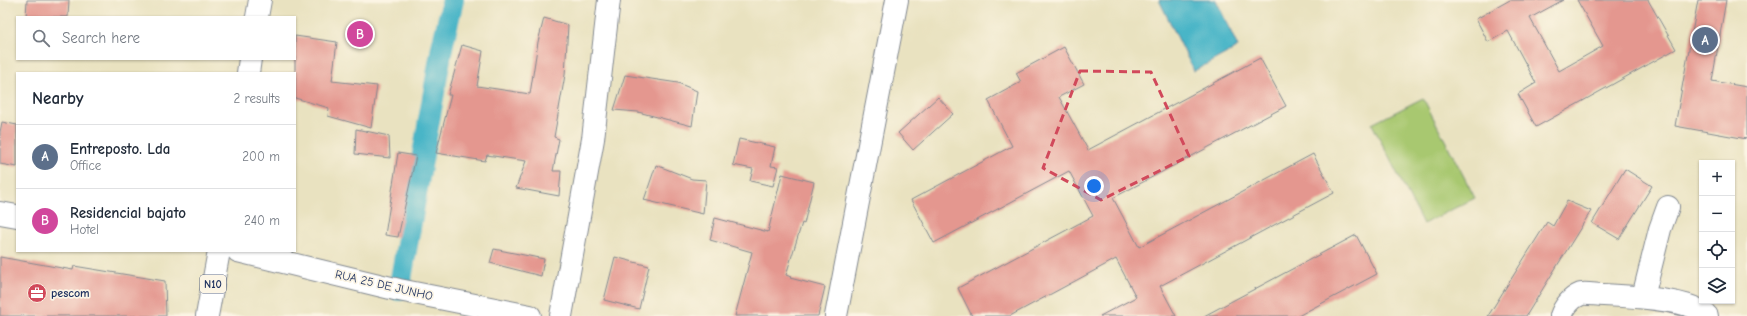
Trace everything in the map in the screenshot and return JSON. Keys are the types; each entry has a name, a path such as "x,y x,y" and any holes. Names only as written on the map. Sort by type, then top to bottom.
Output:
{"street":[{"path":"257,16 260,0"},
{"path":"561,316 593,139 609,0"},
{"path":"836,316 897,0"},
{"path":"248,72 250,60"},
{"path":"1644,297 1660,230 1668,207"},
{"path":"0,213 16,216"},
{"name":"N10","path":"207,316 218,252"},
{"name":"RUA 25 DE JUNHO","path":"242,252 399,290 530,316"},
{"path":"1561,316 1563,309 1572,299 1582,294 1644,297 1701,310 1707,316"}],"highlighted area":[{"path":"1080,71 1151,72 1189,156 1101,200 1043,168"}],"green space":[{"path":"1423,98 1475,198 1423,224 1372,124"}],"water":[{"path":"1159,0 1216,0 1238,47 1194,71"}],"building":[{"path":"27,0 69,0 68,16 26,16"},
{"path":"1510,0 1563,0 1530,18 1559,71 1603,46 1577,0 1648,0 1676,49 1536,127 1518,94 1536,83 1508,31 1488,42 1476,19"},
{"path":"1698,0 1726,0 1712,81 1747,87 1747,139 1675,126"},
{"path":"544,18 568,25 565,75 554,137 559,139 553,171 561,171 559,196 516,188 526,161 487,155 485,161 436,153 451,95 448,95 462,45 483,51 477,86 530,94 538,42"},
{"path":"296,36 337,42 332,81 377,86 371,128 328,116 329,108 296,98"},
{"path":"1064,47 1084,84 1059,97 1088,150 1260,58 1286,106 1113,198 1139,247 1313,154 1334,193 1160,286 1176,316 1100,316 1136,297 1116,259 1010,316 972,316 958,288 1093,216 1069,171 934,243 911,200 1012,146 988,100 1021,82 1016,73"},
{"path":"625,75 678,83 697,91 692,126 638,112 614,110"},
{"path":"938,97 953,114 913,150 898,133"},
{"path":"2,122 16,125 16,167 0,164 0,132"},
{"path":"356,129 389,136 390,158 355,154"},
{"path":"739,139 775,147 771,166 778,167 773,186 750,181 753,169 733,165"},
{"path":"398,153 416,156 398,237 385,235"},
{"path":"656,165 692,179 706,180 703,214 644,200"},
{"path":"1625,169 1652,186 1619,239 1592,223"},
{"path":"782,174 814,182 804,224 802,223 786,275 791,277 790,278 825,287 818,316 735,316 752,252 710,240 715,218 768,232"},
{"path":"1567,201 1591,211 1526,316 1488,316 1547,222 1553,226"},
{"path":"1356,235 1377,274 1298,316 1204,316"},
{"path":"494,249 544,259 541,276 490,263"},
{"path":"0,257 73,270 74,266 165,281 166,316 0,316"},
{"path":"615,257 649,266 639,309 604,300"}],"waterway":[{"path":"399,290 442,47 453,0"}],"place":[{"name":"Residencial bajato","path":"360,34"},
{"name":"Entreposto. Lda","path":"1705,40"},
{"name":"pescom","path":"37,293"}]}
